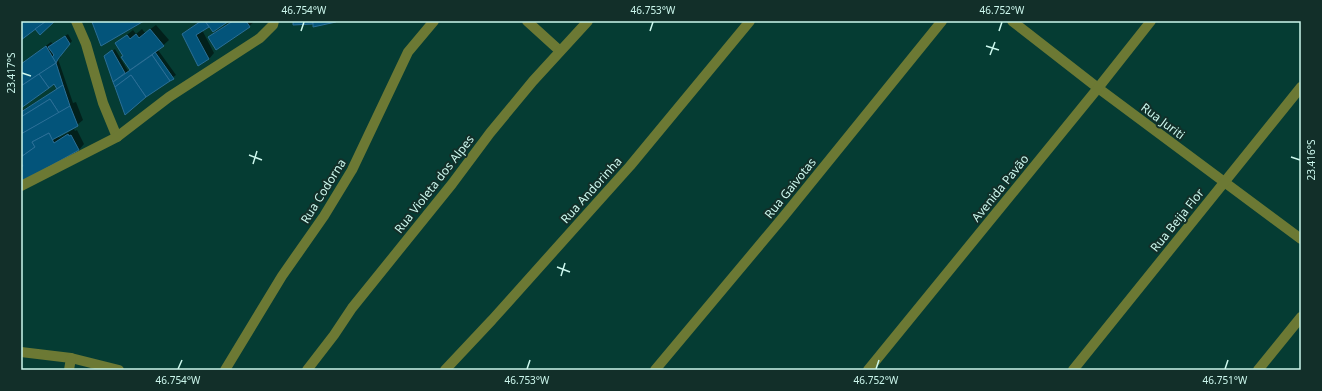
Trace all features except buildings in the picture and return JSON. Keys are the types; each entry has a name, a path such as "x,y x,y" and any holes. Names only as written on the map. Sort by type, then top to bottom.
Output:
{"street":[{"path":"76,21 86,44 103,103 117,137"},
{"path":"21,186 117,137 168,97 260,38 273,25 274,21"},
{"name":"Rua Codorna","path":"225,370 282,276 324,216 352,170 408,52 434,21"},
{"path":"527,21 560,51"},
{"name":"Rua Violeta dos Alpes","path":"307,370 334,335 352,308 452,184 490,133 532,81 588,21"},
{"name":"Rua Andorinha","path":"445,370 492,320 630,166 750,21"},
{"name":"Rua Gaivotas","path":"655,370 784,216 942,21"},
{"name":"Rua Juriti","path":"1012,21 1098,88 1301,239"},
{"name":"Avenida Pavão","path":"868,370 1151,21"},
{"name":"Rua Beija Flor","path":"1073,370 1301,87"},
{"path":"1258,370 1301,317"},
{"path":"21,352 71,358 119,370"},
{"path":"69,370 71,358"}]}
